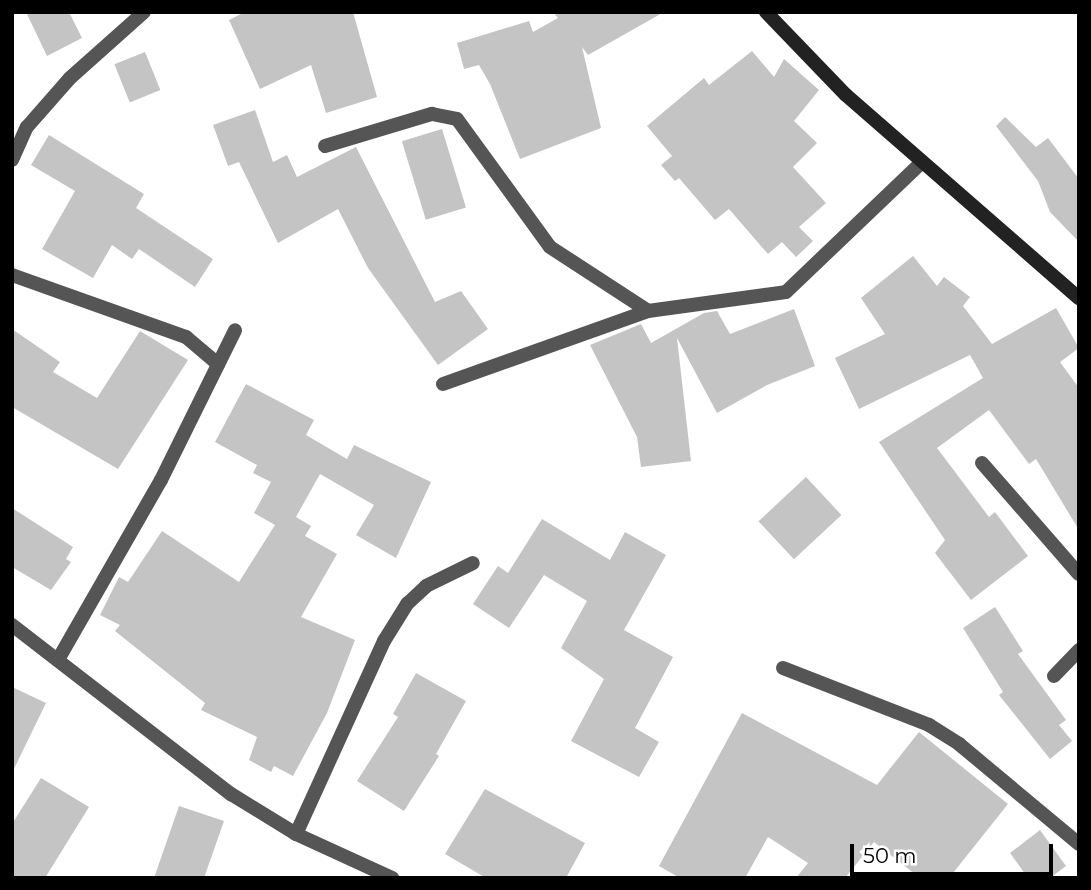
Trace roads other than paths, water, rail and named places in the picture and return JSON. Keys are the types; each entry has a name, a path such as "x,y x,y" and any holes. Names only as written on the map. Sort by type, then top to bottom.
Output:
{"main road":[{"path":"766,12 846,96 1079,298"}],"street":[{"path":"12,160 27,127 70,78 144,12"},
{"path":"325,146 432,114 457,119 550,247 648,311"},
{"path":"443,384 648,311 786,292 922,162"},
{"path":"12,275 186,337 218,364"},
{"path":"59,658 161,480 235,330"},
{"path":"982,463 1079,574"},
{"path":"296,834 384,641 407,604 426,586 473,563"},
{"path":"12,625 59,658 168,748 296,834 392,878"},
{"path":"1054,676 1079,650"},
{"path":"783,668 929,725 959,744 1079,844"}]}
